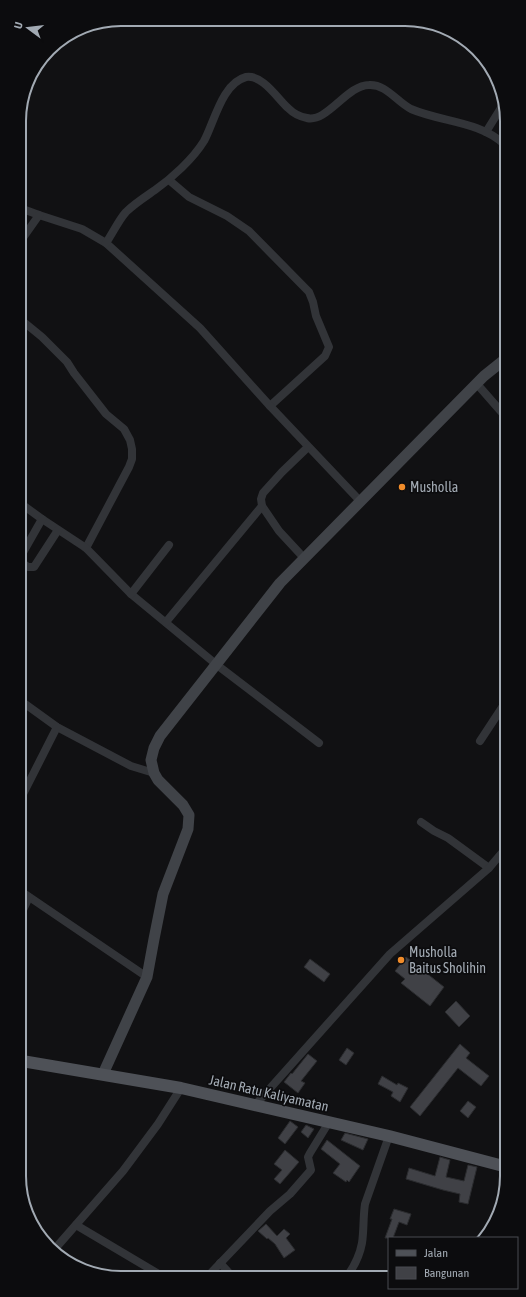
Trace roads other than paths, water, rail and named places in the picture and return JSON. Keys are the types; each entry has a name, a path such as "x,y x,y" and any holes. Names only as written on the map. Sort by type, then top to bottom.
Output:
{"main road":[{"name":"Jalan Ratu Kaliyamatan","path":"26,1062 181,1088 256,1104 389,1136 500,1165"}],"street":[{"path":"106,243 126,212 169,180 187,162 203,141 213,117 232,85 246,77 260,80 290,109 299,115 308,118 317,118 358,88 370,85 387,91 411,108 486,132 500,141"},
{"path":"486,132 499,111"},
{"path":"169,180 188,197 227,216 249,232 309,292 316,316 329,347 325,356 270,406"},
{"path":"26,210 82,229 106,243 200,328 270,406 361,502"},
{"path":"26,233 39,215"},
{"path":"26,324 67,362 74,374 94,396 106,414 124,429 130,440 132,459 130,467 86,548"},
{"path":"103,1074 148,977 163,894 188,830 189,815 183,805 158,780 154,772 151,760 154,748 160,736 280,583 477,384 500,364"},
{"path":"477,384 500,411"},
{"path":"304,558 279,531 262,506 261,499 263,493 308,447"},
{"path":"166,622 262,506"},
{"path":"26,507 86,548 131,594 217,665 319,743"},
{"path":"26,546 42,519"},
{"path":"26,566 34,567 58,530"},
{"path":"131,594 169,545"},
{"path":"26,705 57,727 131,766 154,772"},
{"path":"480,741 500,711"},
{"path":"26,788 57,727"},
{"path":"420,822 448,838 489,868"},
{"path":"256,1104 390,954 489,868 500,855"},
{"path":"26,895 148,977"},
{"path":"26,903 29,897"},
{"path":"58,1246 123,1171 158,1124 181,1088"},
{"path":"213,1271 270,1211 290,1194 304,1179 311,1170 308,1157 329,1122"},
{"path":"350,1271 359,1254 362,1244 365,1204 389,1136"},
{"path":"76,1225 154,1271"},
{"path":"220,1263 227,1271"}],"place":[{"name":"Musholla","path":"402,487"},
{"name":"Musholla Baitus Sholihin","path":"401,960"}]}
